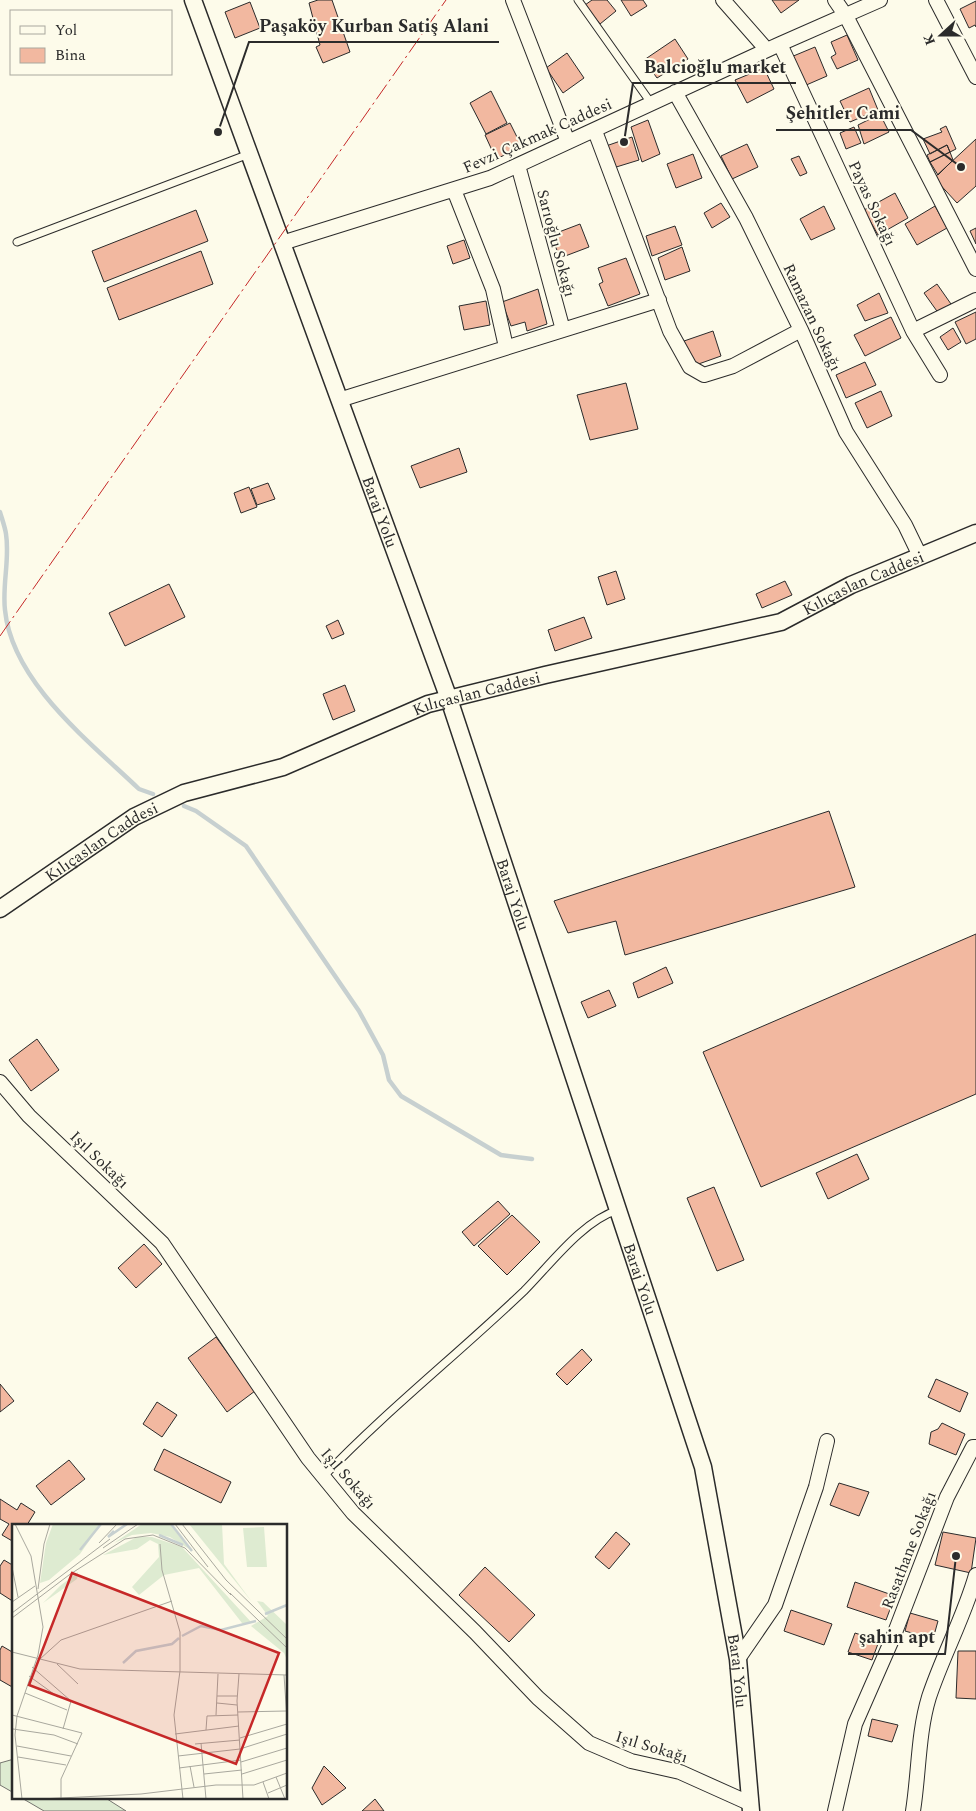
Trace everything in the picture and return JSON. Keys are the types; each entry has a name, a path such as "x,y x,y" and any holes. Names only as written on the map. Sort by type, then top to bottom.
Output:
{"street":[{"name":"Baraj Yolu","path":"193,0 449,699 703,1467 738,1659 750,1807"},
{"path":"513,0 568,142"},
{"path":"723,0 767,50"},
{"path":"835,0 846,16 976,269"},
{"name":"Fevzi Çakmak Caddesi","path":"282,243 454,190 518,165 880,0"},
{"path":"936,0 976,78"},
{"name":"Payas Sokağı","path":"780,44 913,331 940,375"},
{"name":"Ramazan Sokağı","path":"675,92 746,218 800,330 846,432 904,525 920,556"},
{"path":"595,131 670,331 690,367 704,375 733,366 800,330"},
{"name":"Sarıoğlu Sokağı","path":"518,165 563,330"},
{"path":"454,190 493,289 506,347"},
{"path":"340,400 659,300"},
{"path":"913,331 976,300"},
{"name":"Kılıçaslan Caddesi","path":"0,910 134,817 184,793 283,767 428,704 545,675 781,622 851,585 976,533"},
{"name":"Işıl Sokağı","path":"0,1082 29,1116 162,1243 308,1458 353,1513 475,1632 538,1698 589,1743 631,1761 680,1772 750,1807"},
{"path":"738,1659 775,1605 816,1487 827,1441"},
{"name":"Rasathane Sokağı","path":"835,1811 856,1724 894,1635 947,1497 975,1447"},
{"path":"913,1811 920,1744 929,1698 968,1602 976,1575"}],"lane":[{"path":"578,0 651,104"},
{"path":"17,242 249,154"},
{"path":"323,1477 523,1291 579,1234 609,1212 618,1210"}],"green space":[{"path":"12,1760 12,1792 0,1785 0,1763"},
{"path":"22,1798 106,1798 126,1811 44,1811"}],"building":[{"path":"318,0 332,0 350,52 323,63 316,47 320,45 309,3"},
{"path":"592,0 607,0 616,11 600,24 585,5"},
{"path":"621,0 643,0 647,6 631,16"},
{"path":"772,0 799,0 781,13"},
{"path":"976,1 976,27 975,25 969,28 960,9"},
{"path":"250,2 260,28 235,38 225,12"},
{"path":"847,35 858,60 837,69 831,57 836,54 831,42"},
{"path":"675,39 688,59 657,78 644,60"},
{"path":"815,47 827,76 804,86 791,57"},
{"path":"567,53 584,78 563,93 546,68"},
{"path":"764,68 774,89 747,103 735,80"},
{"path":"869,88 878,110 850,122 840,101"},
{"path":"491,91 507,123 486,134 470,103"},
{"path":"880,114 889,132 864,144 858,125"},
{"path":"648,120 660,154 642,162 631,127"},
{"path":"510,123 522,147 496,159 485,135"},
{"path":"946,126 956,149 950,152 947,145 930,154 923,139 942,132 940,129"},
{"path":"854,127 861,143 846,149 840,133"},
{"path":"632,137 639,160 613,168 606,146"},
{"path":"976,139 976,186 957,203 934,178"},
{"path":"747,144 758,167 732,179 721,156"},
{"path":"947,145 950,152 930,162 927,155"},
{"path":"950,152 953,160 938,175 930,162"},
{"path":"693,154 702,178 676,188 667,164"},
{"path":"799,156 807,173 800,176 791,159"},
{"path":"895,193 908,218 878,235 864,210"},
{"path":"721,203 730,217 712,228 704,213"},
{"path":"824,206 835,229 811,240 800,219"},
{"path":"935,206 947,228 917,245 905,224"},
{"path":"196,210 208,241 104,282 92,251"},
{"path":"580,224 589,247 560,258 551,235"},
{"path":"675,226 682,245 652,256 646,236"},
{"path":"976,228 976,244 970,231"},
{"path":"464,240 470,258 453,264 447,246"},
{"path":"682,247 690,271 665,280 658,258"},
{"path":"201,251 213,284 119,320 107,288"},
{"path":"626,258 640,294 608,306 599,284 603,282 598,268"},
{"path":"937,284 951,304 939,314 924,293"},
{"path":"538,289 547,324 527,331 525,322 511,326 502,302"},
{"path":"879,293 888,313 865,321 857,305"},
{"path":"486,301 490,325 464,330 459,306"},
{"path":"976,312 976,339 966,344 955,322"},
{"path":"891,317 901,338 865,356 854,335"},
{"path":"953,328 961,342 948,350 940,337"},
{"path":"713,331 721,356 693,366 684,341"},
{"path":"865,362 876,385 846,398 836,375"},
{"path":"626,383 638,429 590,440 577,395"},
{"path":"881,391 892,416 867,428 855,403"},
{"path":"459,448 467,472 420,488 411,466"},
{"path":"268,483 275,499 257,505 251,489"},
{"path":"249,487 257,507 241,513 234,493"},
{"path":"616,571 625,599 607,605 598,577"},
{"path":"785,581 792,595 762,608 756,594"},
{"path":"169,584 185,617 125,646 109,613"},
{"path":"584,617 592,638 555,651 548,630"},
{"path":"338,620 344,634 332,639 326,626"},
{"path":"345,685 355,711 333,720 323,694"},
{"path":"829,811 855,887 625,955 616,921 568,933 554,901"},
{"path":"976,934 976,1094 761,1187 703,1052"},
{"path":"666,967 673,983 638,998 633,983"},
{"path":"609,990 616,1006 588,1018 581,1002"},
{"path":"37,1039 59,1070 31,1091 9,1060"},
{"path":"857,1154 869,1179 828,1199 816,1173"},
{"path":"714,1187 744,1260 717,1271 687,1198"},
{"path":"498,1201 510,1214 474,1246 462,1232"},
{"path":"512,1215 540,1242 507,1275 478,1246"},
{"path":"144,1244 162,1264 136,1288 118,1268"},
{"path":"216,1337 255,1391 227,1412 188,1358"},
{"path":"582,1349 592,1360 567,1385 556,1374"},
{"path":"936,1379 968,1393 960,1412 928,1397"},
{"path":"0,1384 14,1401 0,1412"},
{"path":"157,1402 177,1415 162,1437 143,1424"},
{"path":"942,1423 965,1434 956,1455 929,1444 931,1432 938,1429"},
{"path":"164,1449 231,1482 221,1503 154,1470"},
{"path":"69,1460 85,1479 51,1505 36,1486"},
{"path":"839,1483 869,1492 859,1516 830,1505"},
{"path":"0,1499 17,1510 21,1503 35,1512 28,1524 12,1524 12,1541 2,1535 9,1524 0,1519"},
{"path":"616,1532 630,1544 609,1569 595,1557"},
{"path":"943,1532 976,1538 971,1573 935,1565"},
{"path":"4,1560 12,1565 12,1601 0,1593 0,1566"},
{"path":"485,1567 535,1615 509,1642 459,1595"},
{"path":"855,1582 895,1596 886,1620 847,1607"},
{"path":"791,1610 832,1624 824,1645 784,1631"},
{"path":"910,1613 938,1621 933,1639 905,1631"},
{"path":"855,1633 879,1641 872,1660 848,1652"},
{"path":"2,1646 12,1652 12,1687 0,1680 0,1650"},
{"path":"958,1651 976,1651 976,1699 956,1698"},
{"path":"872,1719 898,1725 892,1742 868,1736"},
{"path":"324,1766 346,1788 322,1805 312,1788"},
{"path":"375,1799 384,1811 362,1811"}],"waterway":[{"path":"0,512 6,531 7,543 4,591 5,610 11,636 22,662 56,709 77,731 139,789 153,794"},
{"path":"184,806 196,811 246,846 359,1011 383,1055 389,1080 401,1096 501,1155 532,1159"}],"power":[{"path":"0,636 446,0"}],"place":[{"name":"Paşaköy Kurban Satiş Alani","path":"218,132"},
{"name":"Balcioğlu market","path":"624,142"},
{"name":"Şehitler Cami","path":"961,167"},
{"name":"şahin apt","path":"956,1556"}]}
